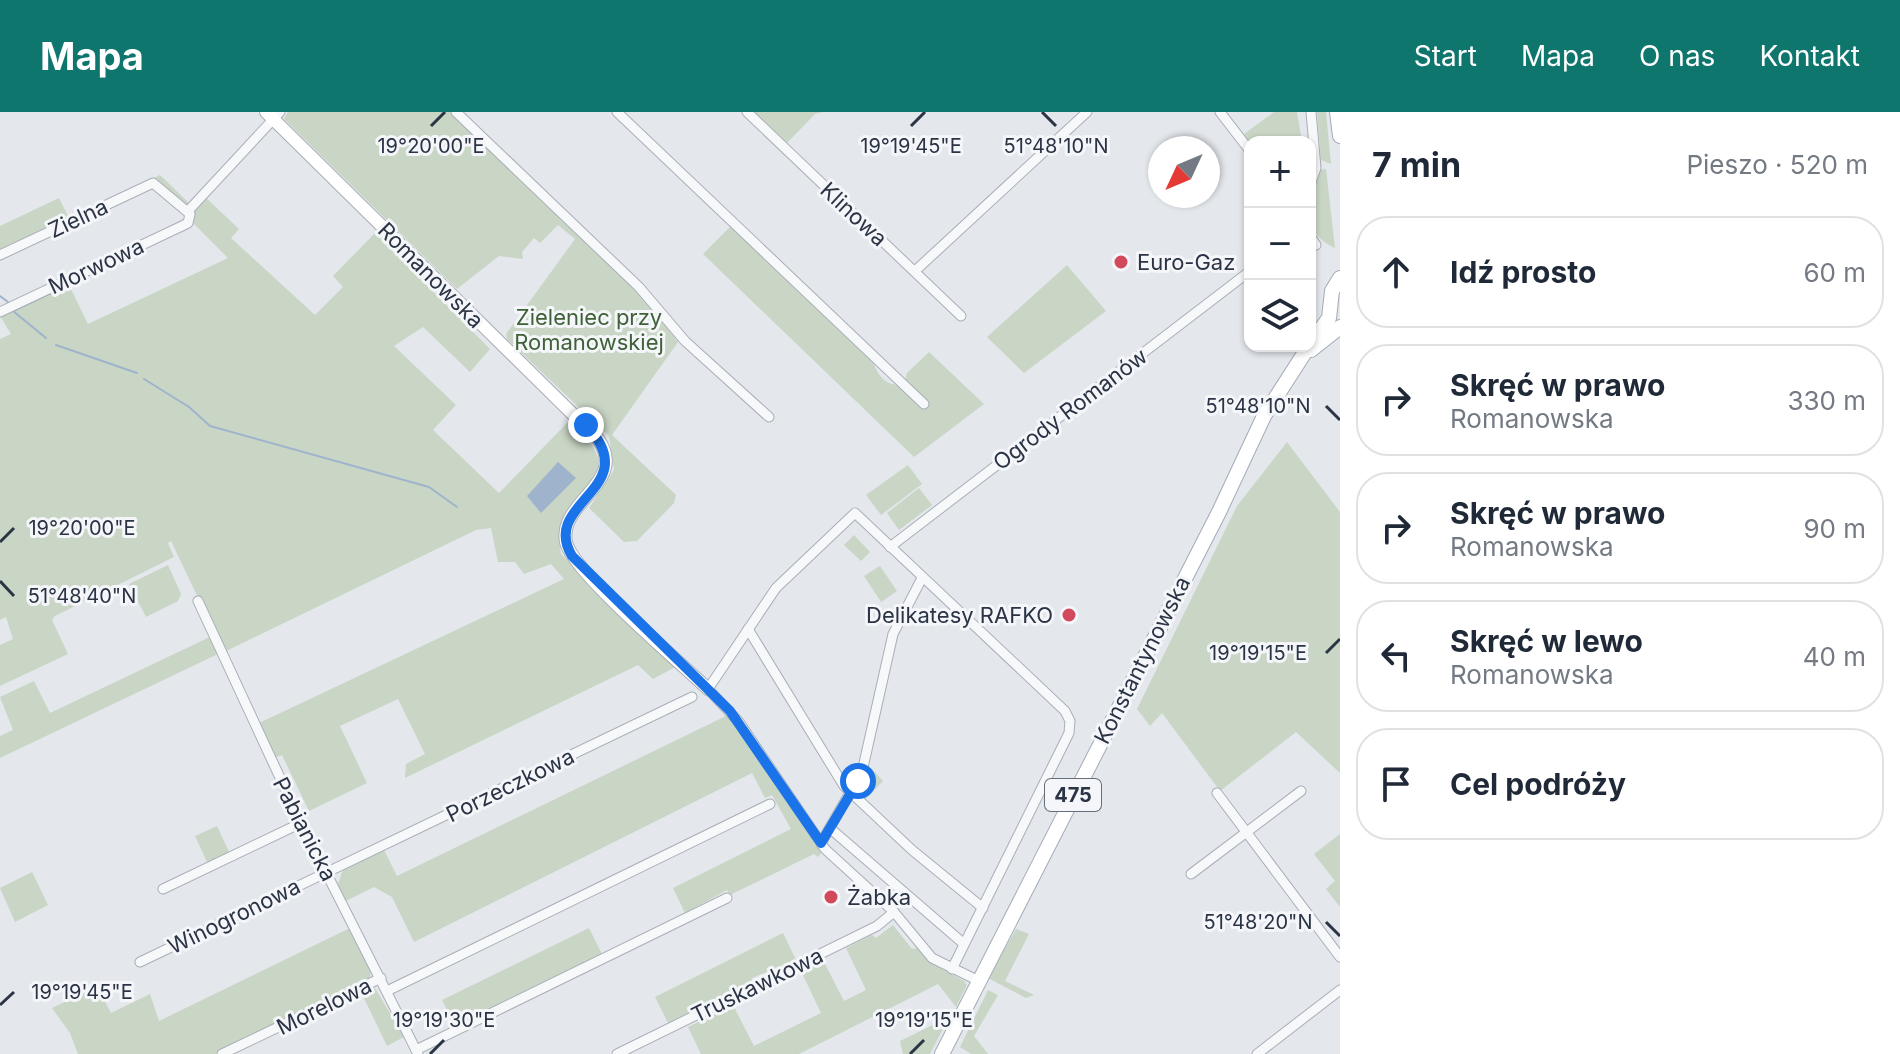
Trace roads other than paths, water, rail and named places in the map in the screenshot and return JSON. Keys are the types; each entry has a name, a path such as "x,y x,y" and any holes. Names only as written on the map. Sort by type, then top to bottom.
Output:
{"main road":[{"path":"1337,112 1340,136"},
{"name":"475","path":"1336,312 1332,291 1340,278"},
{"name":"Konstantynowska","path":"1316,337 1336,312"},
{"name":"Konstantynowska","path":"1316,343 1340,327"},
{"name":"Konstantynowska","path":"946,1052 979,981 1219,512 1264,416 1305,352"}],"street":[{"path":"456,112 639,287 685,341 769,417"},
{"path":"617,112 924,404"},
{"name":"Klinowa","path":"747,112 961,316"},
{"path":"915,271 1087,112"},
{"path":"1220,112 1244,143"},
{"path":"1311,112 1313,136"},
{"name":"Morwowa","path":"0,312 182,226 273,115"},
{"name":"Romanowska","path":"273,115 598,439 606,453 605,471 569,521 565,536 568,549 596,582 737,720 821,843 894,912 927,954 979,981"},
{"name":"Zielna","path":"0,255 157,183 189,215"},
{"name":"Ogrody Romanów","path":"890,547 1244,276"},
{"path":"708,689 776,588 855,513 1065,711 1070,721 1069,733 952,969"},
{"path":"821,843 832,830 862,772 893,634 922,578"},
{"name":"Pabianicka","path":"198,601 301,823 417,1052"},
{"path":"748,629 844,786 912,850 983,908"},
{"name":"Porzeczkowa","path":"328,872 692,697"},
{"path":"1191,874 1301,791"},
{"path":"1217,793 1340,957"},
{"path":"387,991 770,804"},
{"path":"163,889 301,823"},
{"path":"832,830 964,944"},
{"name":"Winogronowa","path":"140,962 328,872"},
{"path":"417,1052 727,898"},
{"name":"Truskawkowa","path":"617,1054 877,926 894,912"},
{"name":"Morelowa","path":"222,1054 381,978"},
{"path":"1257,1054 1340,990"}],"water":[{"path":"558,462 576,478 541,513 527,496"}],"waterway":[{"path":"46,338 13,311 61,288"},
{"path":"0,296 8,302"},
{"path":"56,345 137,373"},
{"path":"144,379 189,407 210,426 429,487 457,507"}],"place":[{"name":"Euro-Gaz","path":"1121,262"},
{"name":"Delikatesy RAFKO","path":"1069,615"},
{"name":"Żabka","path":"831,897"}],"park label":[{"name":"Zieleniec przy Romanowskiej","path":"589,330"}]}
